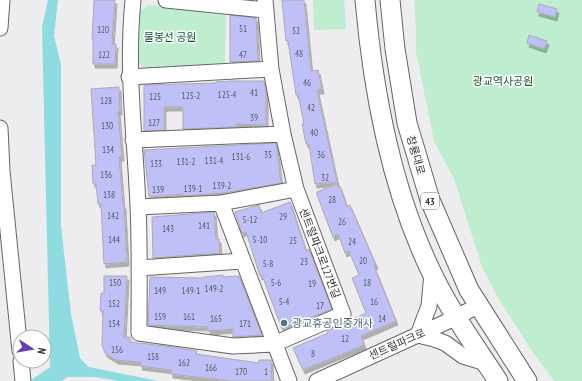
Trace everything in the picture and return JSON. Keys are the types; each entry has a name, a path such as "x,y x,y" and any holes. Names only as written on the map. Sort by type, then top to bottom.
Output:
{"main road":[{"name":"43","path":"365,0 375,78 388,152 416,236 432,273 457,317 498,381"},
{"name":"창룡대로","path":"390,0 401,91 415,151 430,200 446,239 478,306 527,381"}],"street":[{"path":"0,28 2,0"},
{"name":"센트럴파크로127번길","path":"133,0 129,77 138,207 139,333 233,346 274,344 344,314 296,189 283,134 271,69 265,5 166,0"},
{"path":"129,77 271,69"},
{"path":"0,128 2,171 18,329"},
{"path":"133,140 283,134"},
{"path":"138,207 221,203 296,189"},
{"path":"221,203 289,381"},
{"path":"139,268 242,260"},
{"path":"432,273 429,306 418,335 445,343 463,356 486,363"},
{"name":"센트럴파크로","path":"317,381 478,306"},
{"path":"22,369 23,381"}],"green space":[{"path":"313,0 344,0 346,29 314,30"},
{"name":"광교역사공원","path":"414,0 582,0 582,381 554,381 532,351 498,298 482,267 454,179 434,141 416,52"},
{"name":"물봉선 공원","path":"149,5 226,13 225,65 145,68 138,63 140,11"}],"water":[{"path":"48,0 58,0 54,36 61,65 61,226 71,314 80,358 89,367 158,381 119,381 95,377 67,377 62,381 30,381 47,369 52,369 52,329 49,329 42,27"}],"building":[{"path":"94,0 115,0 112,44 116,44 115,64 93,64 92,39"},
{"path":"282,0 304,0 311,71 318,70 322,90 317,90 337,182 315,184 309,144 306,144 302,124 304,124 298,94 296,95 288,41 286,41"},
{"path":"539,4 557,9 555,17 537,12"},
{"path":"230,15 256,18 258,61 230,62"},
{"path":"529,35 547,41 544,49 527,43"},
{"path":"230,81 264,81 266,92 266,125 237,124 237,127 183,129 183,107 167,107 164,108 164,130 144,131 144,85 216,83"},
{"path":"119,87 120,111 118,111 122,157 119,157 124,205 127,262 104,264 101,204 98,204 96,184 93,184 92,165 96,165 91,89"},
{"path":"276,143 281,183 223,193 149,197 144,150"},
{"path":"337,184 338,187 340,186 347,207 350,205 376,265 374,266 396,321 361,336 364,345 303,370 293,348 328,333 327,331 366,313 352,278 359,275 349,251 345,253 338,234 333,237 317,195 317,192"},
{"path":"290,202 306,251 309,249 332,309 282,329 262,275 260,276 246,232 242,233 235,212 259,205 261,213"},
{"path":"214,212 216,239 219,239 220,253 153,258 152,217"},
{"path":"223,275 223,277 239,276 262,335 233,337 233,329 208,331 208,327 148,325 150,277 204,278"},
{"path":"104,276 127,276 124,337 130,337 130,342 197,351 196,354 259,363 259,360 271,360 272,381 230,381 171,374 171,370 140,366 141,362 116,360 105,353 102,345 103,311 100,311 101,293 104,293"}],"place":[{"name":"광교휴공인중개사","path":"284,323"}]}
